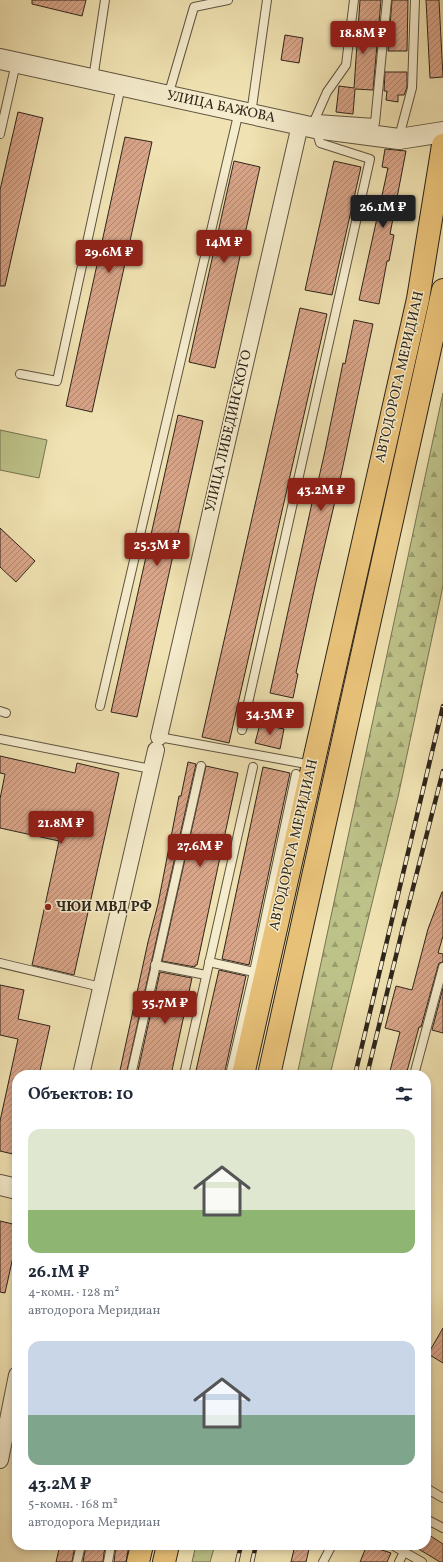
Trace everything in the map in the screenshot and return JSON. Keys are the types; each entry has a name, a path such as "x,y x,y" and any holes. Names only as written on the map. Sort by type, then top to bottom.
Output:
{"main road":[{"name":"АВТОДОРОГА МЕРИДИАН","path":"244,1070 304,770 418,299 443,145"},
{"name":"АВТОДОРОГА МЕРИДИАН","path":"270,1070 443,290"},
{"path":"138,1562 141,1550"},
{"path":"164,1562 167,1550"}],"street":[{"name":"УЛИЦА БАЖОВА","path":"8,61 245,113 399,139 443,132"},
{"name":"УЛИЦА ЛИБЕДИНСКОГО","path":"82,1070 157,743 310,124"},
{"path":"0,1185 12,1188"},
{"path":"1,1453 12,1399"}],"lane":[{"path":"93,80 105,0"},
{"path":"168,96 194,7 228,0"},
{"path":"100,706 245,113 267,0"},
{"path":"310,124 327,92 346,65 354,0"},
{"path":"310,124 376,124 387,0"},
{"path":"399,139 412,88 415,0"},
{"path":"0,134 8,61"},
{"path":"20,374 57,381 121,86"},
{"path":"242,730 370,159 320,143 310,124"},
{"path":"0,739 151,769"},
{"path":"157,743 304,770 231,1070"},
{"path":"132,1070 201,766"},
{"path":"185,1070 252,767"},
{"path":"209,962 254,972"},
{"path":"0,963 101,987"},
{"path":"155,965 206,975"},
{"path":"415,1070 443,967"},
{"path":"431,1491 443,1498"},
{"path":"431,1522 443,1528"},
{"path":"77,1562 80,1550"},
{"path":"108,1562 110,1550"},
{"path":"323,1560 326,1550"},
{"path":"323,1560 329,1550"},
{"path":"401,1550 422,1562"},
{"path":"399,1562 404,1552"}],"green space":[{"path":"443,393 443,586 398,797 331,1070 298,1070"},
{"path":"0,430 47,440 39,478 0,470"},
{"path":"195,1550 214,1550 210,1562 192,1562"}],"building":[{"path":"32,0 86,0 82,16 32,4"},
{"path":"360,0 381,0 373,90 355,89 353,114 336,112 339,86 354,88"},
{"path":"392,0 408,0 407,51 388,51"},
{"path":"426,0 439,0 443,77 430,78"},
{"path":"285,35 303,38 299,63 281,60"},
{"path":"385,72 407,72 407,87 404,95 398,95 398,102 386,100 387,91 384,91"},
{"path":"18,112 43,118 5,286 0,286 0,190"},
{"path":"125,137 152,142 92,412 66,406"},
{"path":"385,149 406,151 390,234 394,235 389,261 387,261 379,304 359,300 388,168 382,167"},
{"path":"234,161 260,167 215,368 189,362"},
{"path":"334,161 361,167 332,295 305,290"},
{"path":"300,308 327,314 229,743 202,737"},
{"path":"354,320 373,324 340,480 296,673 298,674 293,698 270,693 325,451 343,363 345,364"},
{"path":"178,415 203,421 137,717 111,712"},
{"path":"0,528 35,561 16,582 0,567"},
{"path":"260,724 284,729 280,749 255,743"},
{"path":"0,756 75,773 77,763 119,773 74,975 32,965 59,841 0,828 0,799 5,774 0,773"},
{"path":"188,762 196,764 127,1070 120,1070 148,942 158,904 179,796 181,796"},
{"path":"206,766 238,773 197,965 195,965 195,967 162,961"},
{"path":"263,767 290,773 249,965 222,959"},
{"path":"443,892 443,936 438,953 443,954 443,962 439,963 438,966 407,1070 390,1070 400,1032 385,1028 396,986 412,990 428,929"},
{"path":"219,970 246,976 225,1070 196,1070"},
{"path":"160,972 192,978 172,1070 138,1070"},
{"path":"0,985 24,990 18,1019 50,1026 40,1070 12,1070 12,1154 0,1151 0,1121 18,1039 0,1035"},
{"path":"443,988 443,1033 432,1030"},
{"path":"0,1221 12,1224 12,1262 5,1293 0,1292"},
{"path":"443,1328 443,1363 431,1356 431,1349"},
{"path":"431,1536 443,1544 443,1562 440,1562 420,1550 431,1550"},
{"path":"59,1550 74,1550 72,1562 56,1562"},
{"path":"85,1550 104,1550 103,1562 83,1562"},
{"path":"115,1550 128,1550 126,1562 114,1562"},
{"path":"294,1550 309,1550 306,1562 291,1562"},
{"path":"365,1550 382,1550 391,1553 387,1562 360,1562"}],"railway":[{"path":"356,1070 443,706"},
{"path":"368,1070 443,771"},
{"path":"237,1562 240,1550"},
{"path":"252,1562 255,1550"}],"place":[{"name":"ЧЮИ МВД РФ","path":"48,907"}]}
